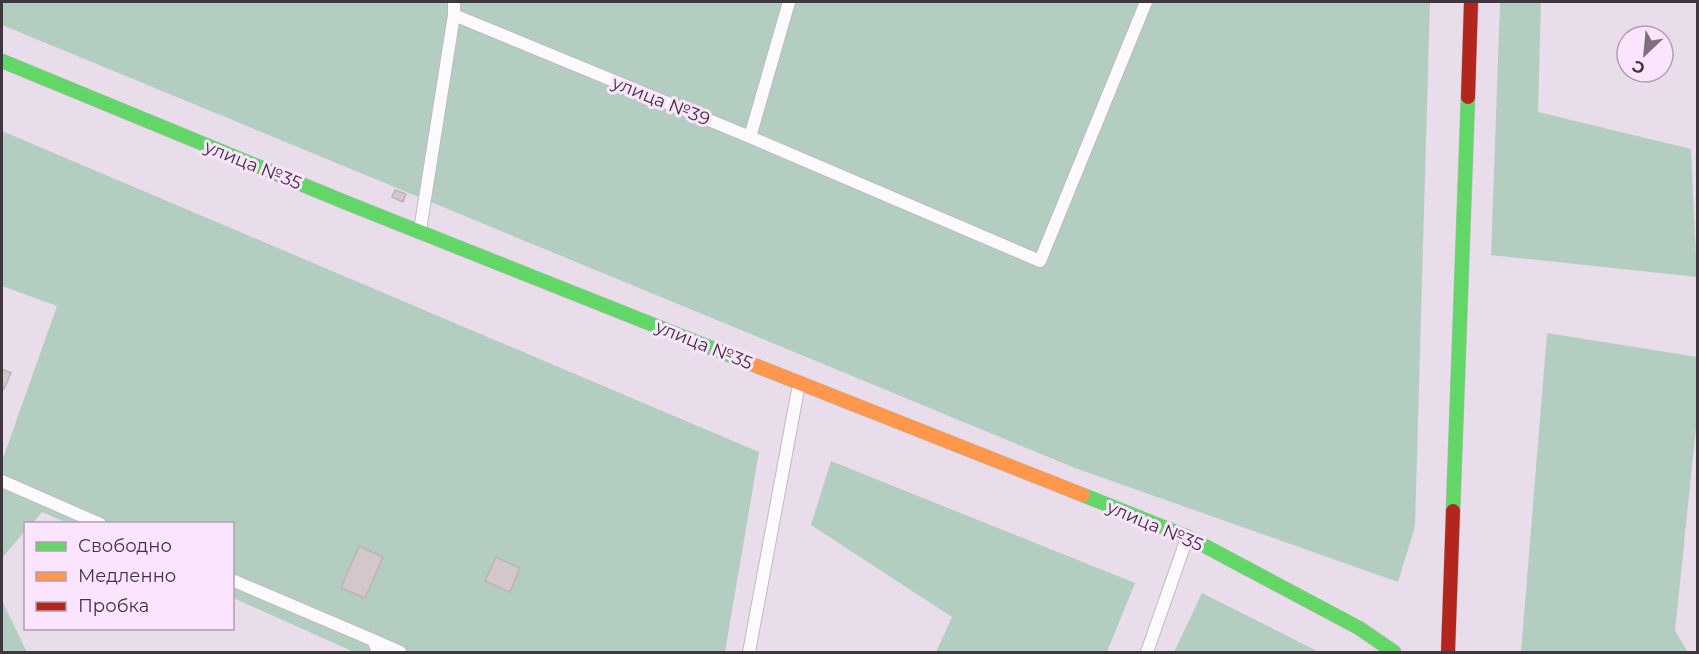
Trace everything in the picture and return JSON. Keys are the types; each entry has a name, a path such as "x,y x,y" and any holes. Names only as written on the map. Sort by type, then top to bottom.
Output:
{"street":[{"path":"1448,652 1472,2"},
{"name":"улица №35","path":"2,62 420,232 1188,537 1359,628 1394,652"}],"lane":[{"path":"420,232 454,15 454,2"},
{"path":"750,137 789,2"},
{"name":"улица №39","path":"454,15 750,137 1040,261 1146,2"},
{"path":"749,652 800,383"},
{"path":"2,481 95,522"},
{"path":"1147,652 1188,537"},
{"path":"234,581 400,652"},
{"path":"373,640 378,652"}],"green space":[{"path":"2,2 1430,2 1415,527 1398,582 1075,468 2,25"},
{"path":"1500,2 1541,2 1538,112 1691,149 1697,277 1491,255"},
{"path":"2,131 759,452 725,652 354,652 234,598 234,522 65,522 42,512 34,522 24,522 24,532 2,558 2,461 57,306 2,286"},
{"path":"1547,333 1697,357 1697,418 1675,631 1688,652 1521,652"},
{"path":"831,461 1135,583 1107,652 936,652 952,617 811,525"},
{"path":"1202,593 1319,652 1174,652"},
{"path":"2,601 27,652 2,652"}],"building":[{"path":"395,190 406,194 403,202 392,197"},
{"path":"2,369 11,373 4,389 2,388"},
{"path":"359,546 383,557 365,598 341,588"},
{"path":"496,557 520,568 510,592 485,581"}],"traffic: fast":[{"path":"2,61 347,203 739,359"},
{"path":"1453,511 1468,97"},
{"path":"1083,495 1188,537 1359,628 1394,652"}],"traffic: slow":[{"path":"739,359 1083,495"}],"traffic: jam":[{"path":"1468,97 1471,2"},
{"path":"1448,652 1453,511"}]}
